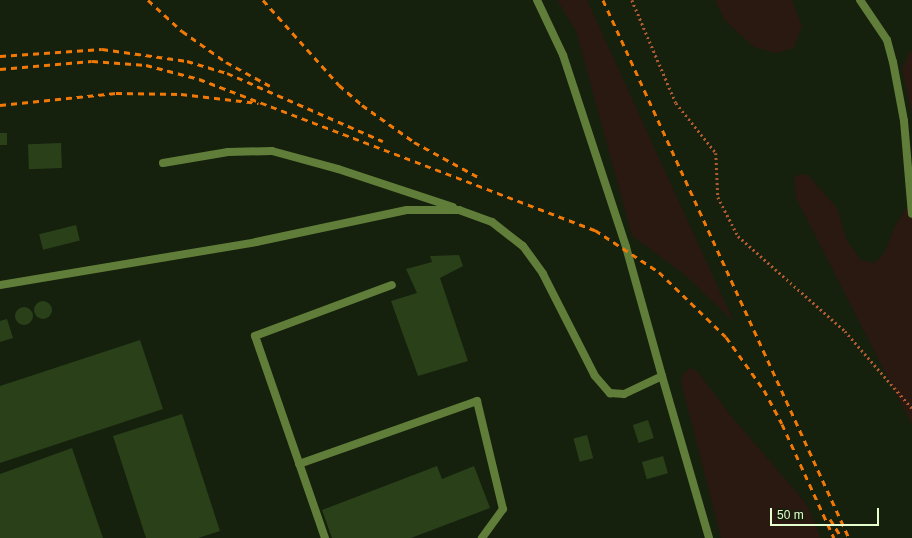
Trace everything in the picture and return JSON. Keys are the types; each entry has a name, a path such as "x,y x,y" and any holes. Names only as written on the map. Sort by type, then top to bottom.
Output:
{"street":[{"path":"537,0 563,55 626,247 709,538"},
{"path":"860,0 887,40 891,55 904,121 912,214"},
{"path":"163,163 228,152 272,151 338,169 492,222 522,246 543,274 595,376 610,393 624,394 662,376"},
{"path":"0,286 256,242 408,210 460,210"},
{"path":"325,538 255,336 392,285"},
{"path":"299,464 477,401 503,509 482,538"}],"path":[{"path":"632,0 676,103 716,153 718,197 738,236 845,331 912,408"}],"shaded area":[{"path":"557,0 587,0 734,322 684,274 632,236 576,31"},
{"path":"715,0 792,0 802,26 794,48 775,53 754,47 725,21"},
{"path":"909,52 912,52 912,114 902,69"},
{"path":"807,174 837,208 847,241 861,260 875,263 884,253 896,224 912,199 912,425 796,198 794,176"},
{"path":"691,368 698,372 732,417 806,503 821,538 721,538 681,382 684,373"}],"building":[{"path":"0,133 7,133 7,145 0,145"},
{"path":"61,143 62,168 29,169 28,144"},
{"path":"76,225 80,241 43,250 39,234"},
{"path":"459,255 463,266 440,278 468,361 418,376 391,301 417,293 406,269 432,262 430,256"},
{"path":"43,301 49,304 52,310 49,316 43,319 37,316 34,310 37,304"},
{"path":"24,307 30,310 33,316 30,322 24,325 18,322 15,316 18,310"},
{"path":"7,319 13,338 0,342 0,321"},
{"path":"140,340 163,409 0,463 0,386"},
{"path":"182,414 220,531 198,538 146,538 113,436"},
{"path":"648,420 654,438 639,443 633,425"},
{"path":"587,435 593,458 580,462 573,439"},
{"path":"72,448 103,538 0,538 0,474"},
{"path":"663,456 668,473 647,479 642,462"},
{"path":"437,466 442,479 474,466 490,508 411,538 332,538 322,510"}],"railway":[{"path":"148,0 182,31 226,62 270,86"},
{"path":"263,0 339,85 362,105 414,142 482,179"},
{"path":"603,0 849,538"},
{"path":"0,56 102,49 187,61 227,73 383,141"},
{"path":"0,69 92,61 146,65 199,79 595,230 659,272 726,337 764,390 782,424 834,538"},
{"path":"0,105 116,93 181,94 258,103"},
{"path":"830,519 842,538"}]}
